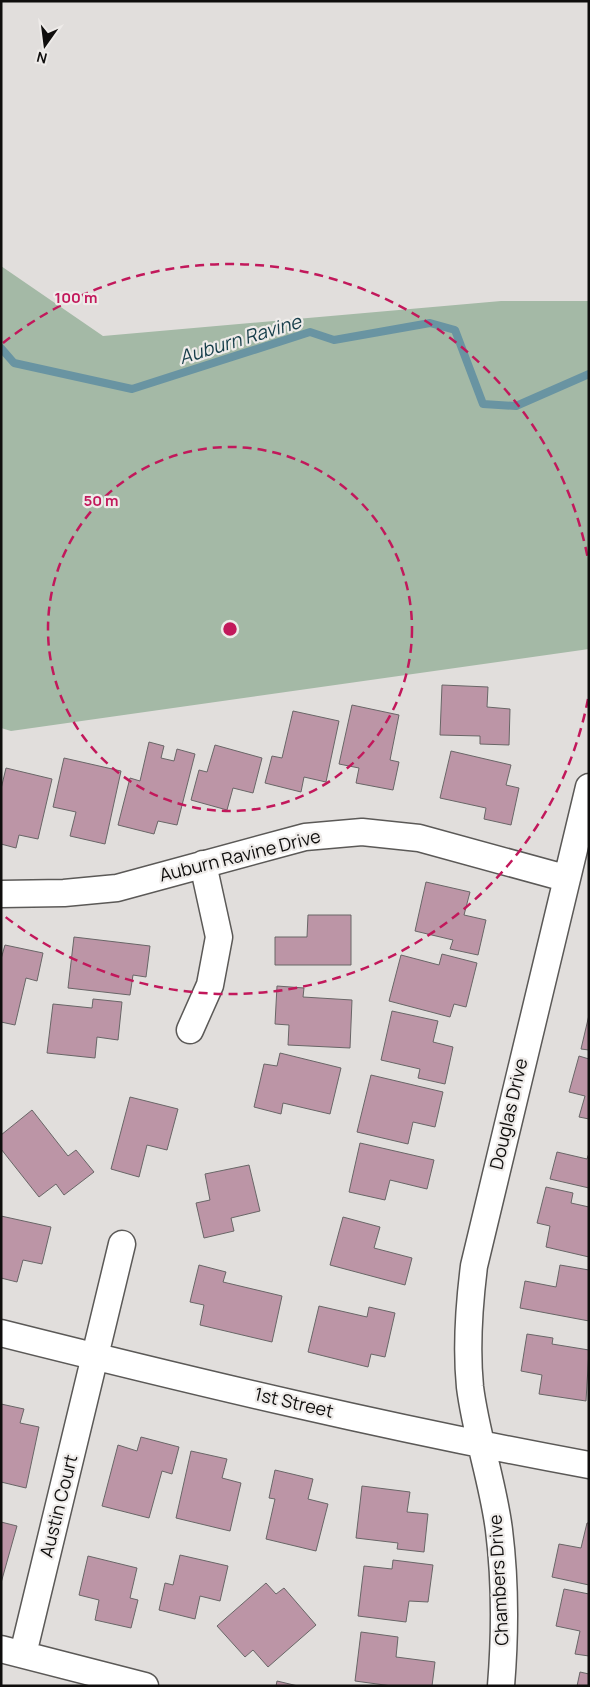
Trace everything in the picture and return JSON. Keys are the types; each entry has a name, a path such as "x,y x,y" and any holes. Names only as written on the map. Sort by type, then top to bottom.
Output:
{"street":[{"name":"Douglas Drive","path":"483,1446 470,1388 469,1310 474,1266 565,878 589,787"},
{"name":"Auburn Ravine Drive","path":"1,894 64,894 117,888 305,837 362,832 419,838 565,878"},
{"path":"190,1030 210,985 219,937 203,864"},
{"name":"Austin Court","path":"122,1244 95,1357 12,1651 146,1686"},
{"name":"1st Street","path":"1,1333 95,1357 483,1446 589,1465"},
{"name":"Chambers Drive","path":"483,1446 499,1530 503,1620 502,1686"}],"green space":[{"path":"1,266 103,336 501,301 589,301 589,649 11,731 1,728"}],"building":[{"path":"442,685 488,687 487,707 510,709 509,745 480,744 480,736 440,735"},
{"path":"352,705 399,715 390,760 399,762 393,790 356,783 359,768 339,764"},
{"path":"293,711 339,721 326,782 304,777 301,792 265,783 272,756 282,758"},
{"path":"149,742 164,746 161,758 174,761 177,749 195,754 177,825 158,821 154,834 118,825 130,778 140,781"},
{"path":"215,745 262,758 253,793 233,788 227,810 191,800 199,770 207,772"},
{"path":"451,751 511,765 506,785 519,788 511,825 484,819 486,808 440,798"},
{"path":"64,758 121,771 105,844 70,836 76,812 53,807"},
{"path":"6,768 52,779 38,839 19,835 16,848 1,844 1,789"},
{"path":"426,882 470,892 464,915 486,920 478,955 450,949 453,940 415,931"},
{"path":"308,915 351,915 351,965 275,965 275,937 307,937"},
{"path":"74,937 150,946 146,977 133,975 130,995 68,988"},
{"path":"5,945 43,953 37,981 26,978 15,1025 1,1022 1,959"},
{"path":"442,954 477,963 466,1007 454,1004 450,1017 389,1001 401,955 439,965"},
{"path":"277,986 304,988 303,997 352,1000 350,1048 288,1045 289,1025 275,1024"},
{"path":"93,999 122,1002 118,1040 97,1037 95,1058 47,1053 53,1004 92,1008"},
{"path":"392,1011 438,1021 433,1042 453,1047 445,1084 418,1078 420,1069 381,1060"},
{"path":"589,1015 589,1050 581,1049"},
{"path":"280,1053 341,1068 330,1114 283,1103 281,1114 254,1107 264,1064 277,1066"},
{"path":"579,1056 589,1059 589,1119 579,1117 585,1096 569,1092"},
{"path":"371,1075 443,1092 435,1127 413,1122 408,1144 357,1132"},
{"path":"130,1097 178,1109 167,1150 147,1145 139,1177 111,1169"},
{"path":"32,1110 68,1156 76,1150 94,1172 64,1195 56,1184 39,1197 1,1149 1,1135"},
{"path":"360,1143 434,1160 427,1189 390,1180 385,1200 349,1192"},
{"path":"557,1152 587,1159 589,1153 589,1188 550,1179"},
{"path":"249,1165 260,1211 231,1218 234,1231 204,1238 196,1203 210,1200 205,1174"},
{"path":"546,1187 573,1193 571,1203 589,1207 589,1257 546,1247 550,1226 537,1223"},
{"path":"1,1216 51,1227 42,1264 23,1260 17,1282 1,1278"},
{"path":"343,1217 380,1227 374,1248 412,1258 405,1285 330,1265"},
{"path":"199,1265 226,1272 223,1282 282,1296 272,1342 200,1325 204,1305 190,1302"},
{"path":"560,1265 589,1270 589,1321 520,1308 525,1281 556,1287"},
{"path":"319,1306 367,1317 369,1307 395,1313 385,1357 371,1354 368,1367 308,1352"},
{"path":"527,1334 553,1338 552,1344 589,1350 586,1401 539,1394 542,1375 521,1371"},
{"path":"1,1404 24,1409 20,1423 39,1427 26,1488 1,1482"},
{"path":"141,1437 179,1447 172,1474 162,1471 149,1518 102,1506 118,1445 137,1451"},
{"path":"191,1451 227,1459 222,1478 241,1483 230,1531 176,1518"},
{"path":"275,1470 313,1479 308,1499 328,1504 316,1551 266,1539 275,1499 269,1498"},
{"path":"362,1486 410,1492 407,1512 428,1514 424,1552 397,1549 398,1543 356,1538"},
{"path":"1,1522 17,1526 1,1583"},
{"path":"587,1523 589,1523 589,1585 552,1577 559,1544 581,1548"},
{"path":"180,1555 228,1566 220,1601 200,1596 195,1619 159,1610 165,1583 173,1585"},
{"path":"88,1556 137,1568 130,1598 138,1600 131,1628 95,1620 99,1600 79,1595"},
{"path":"393,1560 433,1565 428,1602 409,1601 406,1622 358,1616 364,1566 392,1569"},
{"path":"266,1583 276,1594 284,1588 316,1625 268,1667 253,1650 245,1657 217,1626"},
{"path":"564,1589 589,1594 589,1656 575,1654 580,1631 556,1626"},
{"path":"361,1632 398,1637 396,1657 435,1662 432,1686 392,1686 355,1681"},
{"path":"580,1672 589,1674 589,1686 577,1686"},
{"path":"277,1681 298,1686 276,1686"}],"waterway":[{"name":"Auburn Ravine","path":"1,348 14,363 132,389 310,332 334,340 430,323 455,330 483,404 516,406 589,374"}]}
